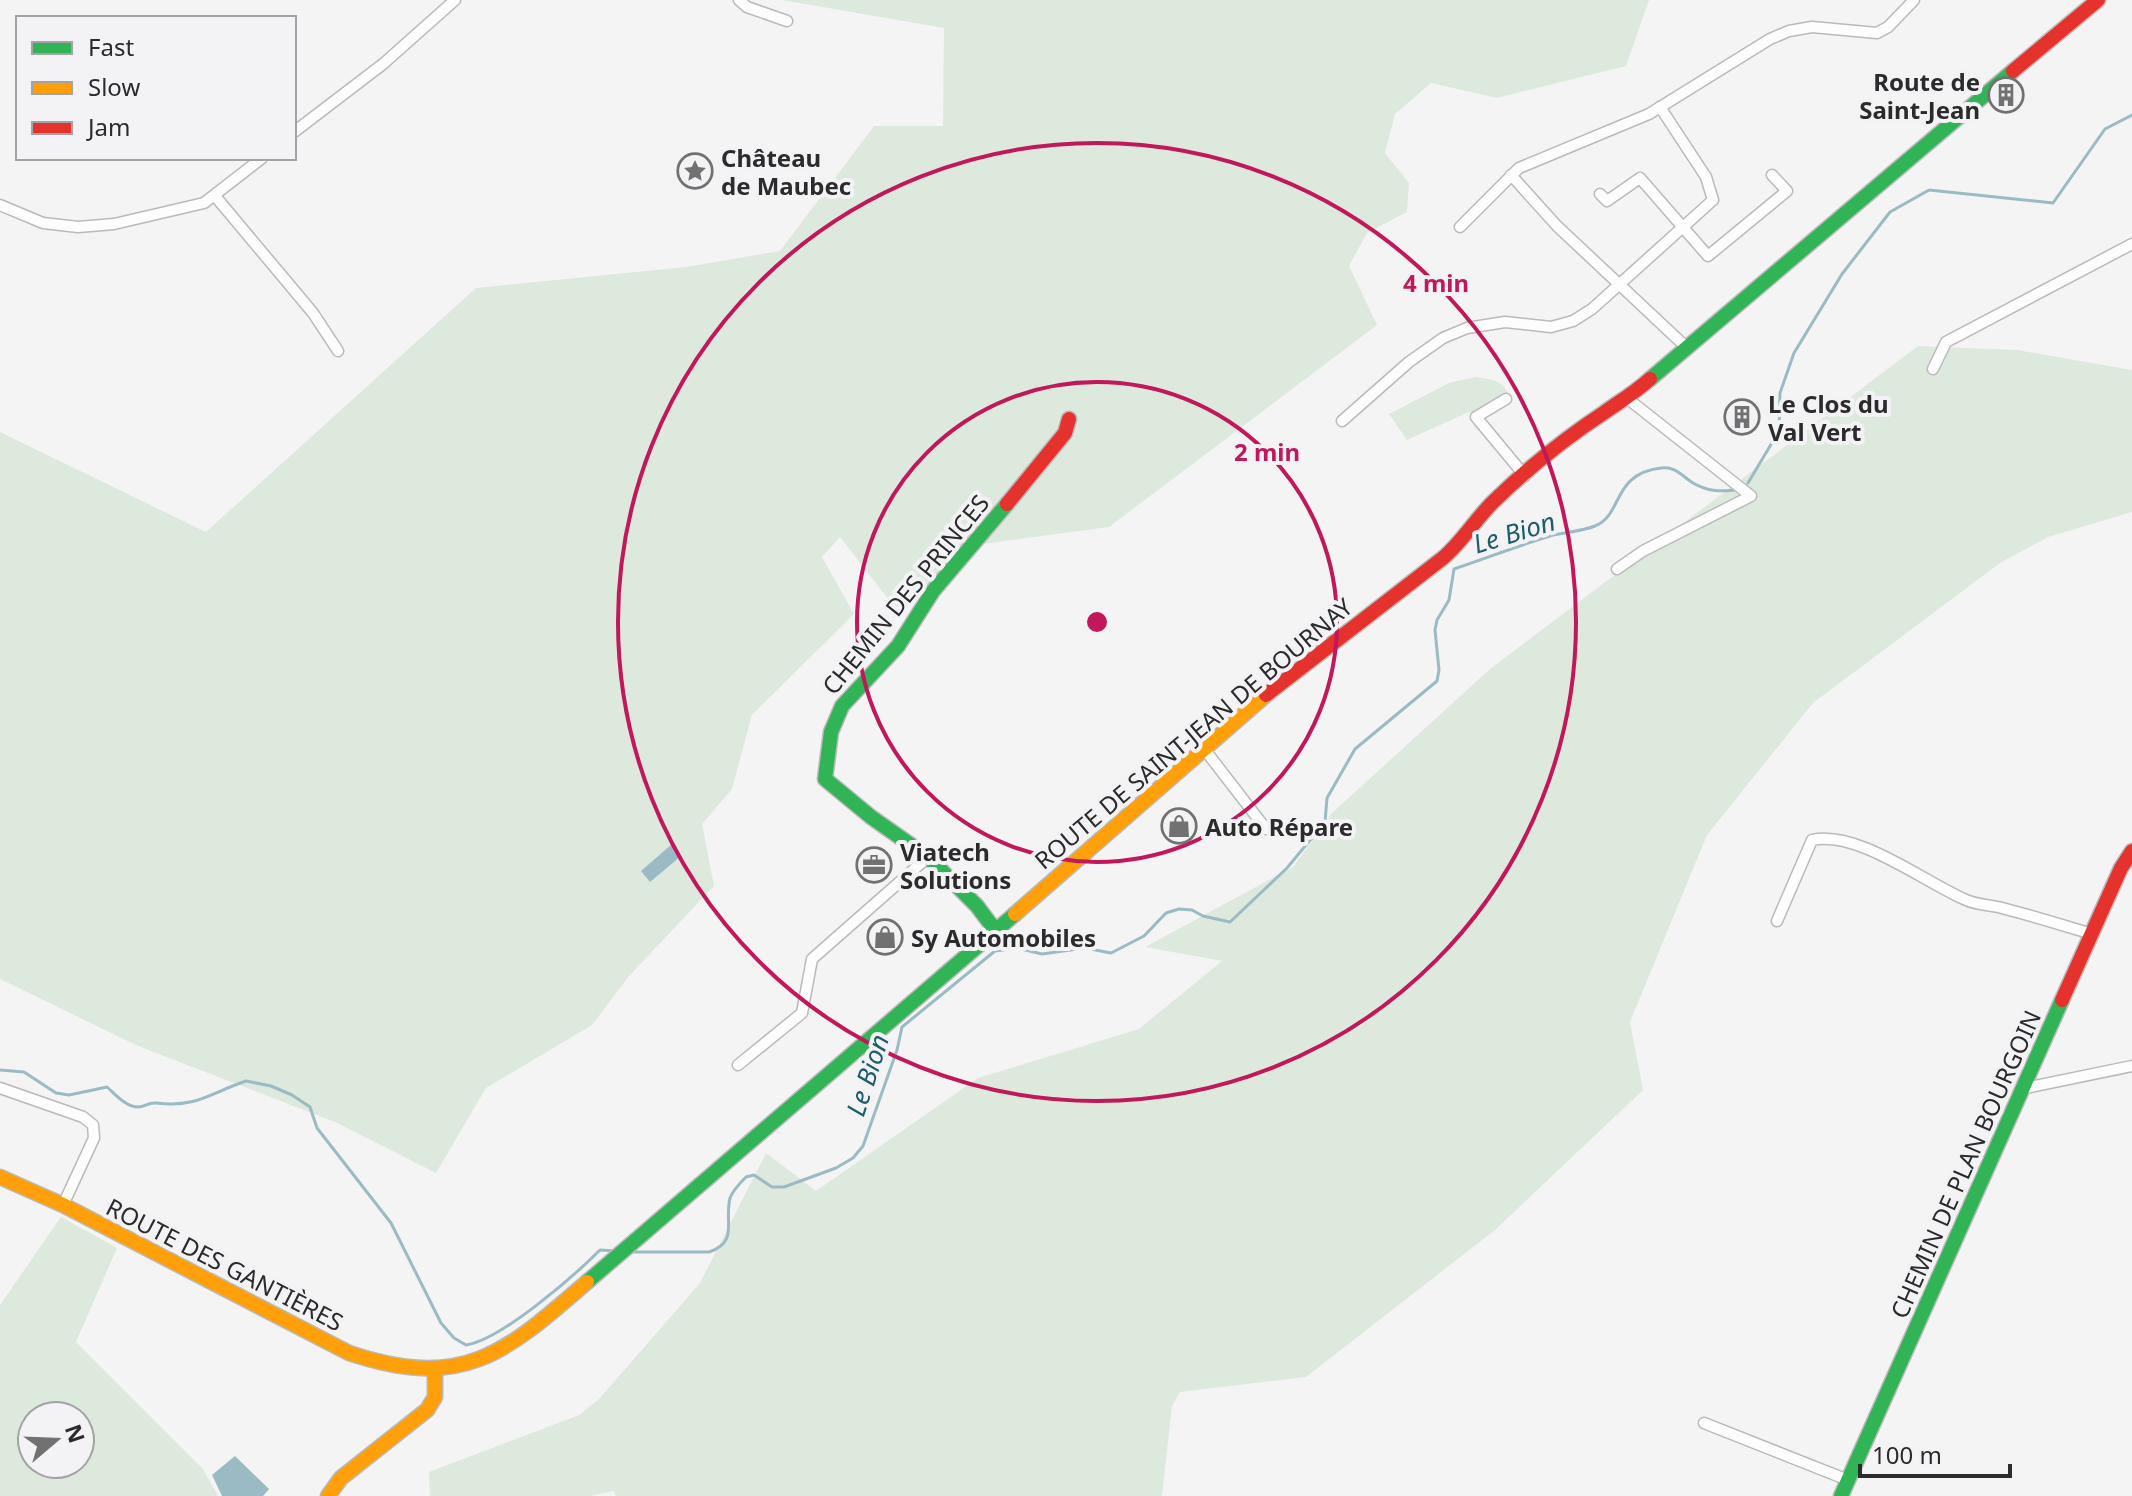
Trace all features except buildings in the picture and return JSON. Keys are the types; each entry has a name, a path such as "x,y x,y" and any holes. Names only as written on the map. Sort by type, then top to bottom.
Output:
{"main road":[{"name":"ROUTE DE SAINT-JEAN DE BOURNAY","path":"541,1322 1262,698 1456,547 1492,503 1607,410 1628,399 2098,0"},
{"name":"CHEMIN DES PRINCES","path":"995,930 977,906 928,857 871,817 825,779 833,725 841,707 906,635 917,612 936,586 948,576 1065,433 1069,419"},
{"name":"CHEMIN DE PLAN BOURGOIN","path":"1841,1496 2021,1089 2121,868 2132,851"},
{"name":"ROUTE DES GANTIÈRES","path":"0,1177 63,1205 349,1353 380,1365 435,1370 471,1364 504,1350 541,1322"},
{"path":"328,1496 341,1478 427,1410 435,1397 435,1370"}],"street":[{"path":"296,130 383,64 455,0"},
{"path":"739,0 747,7 787,21"},
{"path":"1460,227 1519,168 1660,107 1770,39 1789,31 1812,27 1877,33 1888,27 1914,0"},
{"path":"1342,421 1409,362 1443,338 1467,328 1505,322 1551,327 1573,321 1592,309 1713,200 1706,177 1660,107"},
{"path":"0,205 43,223 78,227 114,224 204,203 260,160"},
{"path":"1511,175 1557,226 1686,347"},
{"path":"1600,194 1607,201 1640,178 1708,256 1787,191 1772,175"},
{"path":"215,196 313,313 338,351"},
{"path":"1933,369 1946,342 2132,244"},
{"path":"1506,399 1476,417 1525,476"},
{"path":"1617,569 1643,551 1751,496 1628,399"},
{"path":"1205,750 1266,829"},
{"path":"1777,921 1812,840 1825,837 1847,841 1924,876 1968,901 2092,934"},
{"path":"738,1065 802,1013 812,959 928,857"},
{"path":"2021,1089 2132,1066"},
{"path":"0,1088 83,1117 93,1125 94,1138 63,1205"},
{"path":"1704,1423 1848,1480"}],"shaded area":[{"path":"782,0 1649,0 1626,66 1497,98 1431,83 1395,114 1385,153 1409,183 1407,212 1367,233 1349,266 1377,325 1109,527 983,544 896,609 840,537 822,557 854,614 752,715 732,789 702,824 714,886 629,976 592,1025 486,1088 436,1173 335,1122 138,1046 0,979 0,432 206,532 476,288 686,267 780,251 874,126 943,126 944,28"},
{"path":"1918,346 2017,350 2132,370 2132,512 2048,537 2000,563 1813,703 1707,835 1630,1022 1643,1090 1495,1230 1306,1377 1180,1392 1172,1406 1162,1496 616,1496 613,1491 590,1496 430,1496 429,1472 579,1415 599,1399 700,1283 766,1153 816,1191 978,1078 1139,1029 1222,961 1145,947 1293,867 1332,813 1490,669"},
{"path":"1475,377 1500,383 1509,395 1472,416 1469,412 1407,440 1389,414 1449,383"},
{"path":"61,1217 117,1248 76,1342 203,1469 218,1496 0,1496 0,1305"}],"water":[{"path":"672,844 681,856 650,882 641,871"},
{"path":"235,1456 269,1489 263,1496 222,1496 212,1475"}],"waterway":[{"name":"Le Bion","path":"1748,483 1779,431 1780,393 1794,353 1842,274 1890,212 1929,190 2053,203 2105,129 2132,115"},
{"name":"Le Bion","path":"632,1252 709,1252 718,1248 727,1237 730,1198 746,1177 754,1175 772,1187 784,1187 836,1168 853,1158 863,1146 897,1050 902,1027 995,951 1017,948 1042,954 1085,948 1111,953 1144,936 1166,913 1179,909 1230,922 1287,868 1325,822 1327,798 1355,749 1437,681 1439,670 1435,630 1437,620 1449,600 1454,569 1553,535 1595,526 1611,513 1626,486 1645,472 1670,469 1703,488 1734,490"},
{"name":"Le Bion","path":"0,1070 24,1072 56,1093 69,1095 107,1087 125,1103 138,1107 193,1101 246,1081 271,1086 292,1095 310,1107 317,1128 391,1223 441,1323 454,1338 466,1345 481,1341 517,1320 600,1250 617,1251"}],"traffic: fast":[{"path":"1650,379 2013,71"},
{"path":"995,930 977,906 928,857 871,817 825,779 831,732 842,706 898,646 933,591 1007,504"},
{"path":"587,1282 1015,914"},
{"path":"1841,1496 2062,1000"}],"traffic: slow":[{"path":"1015,914 1266,695"},
{"path":"0,1177 63,1205 349,1353 389,1364 423,1368 453,1366 480,1359 531,1329 587,1282"},
{"path":"328,1496 341,1478 427,1410 435,1397 435,1370"}],"traffic: jam":[{"path":"2013,71 2098,0"},
{"path":"1266,695 1443,558 1493,502 1532,466 1650,379"},
{"path":"1007,504 1065,433 1069,419"},
{"path":"2062,1000 2121,868 2132,851"}],"place":[{"name":"Route de Saint-Jean","path":"2006,95"},
{"name":"Château de Maubec","path":"695,171"},
{"name":"Le Clos du Val Vert","path":"1742,417"},
{"name":"Auto Répare","path":"1179,826"},
{"name":"Viatech Solutions","path":"874,865"},
{"name":"Sy Automobiles","path":"885,937"}]}
